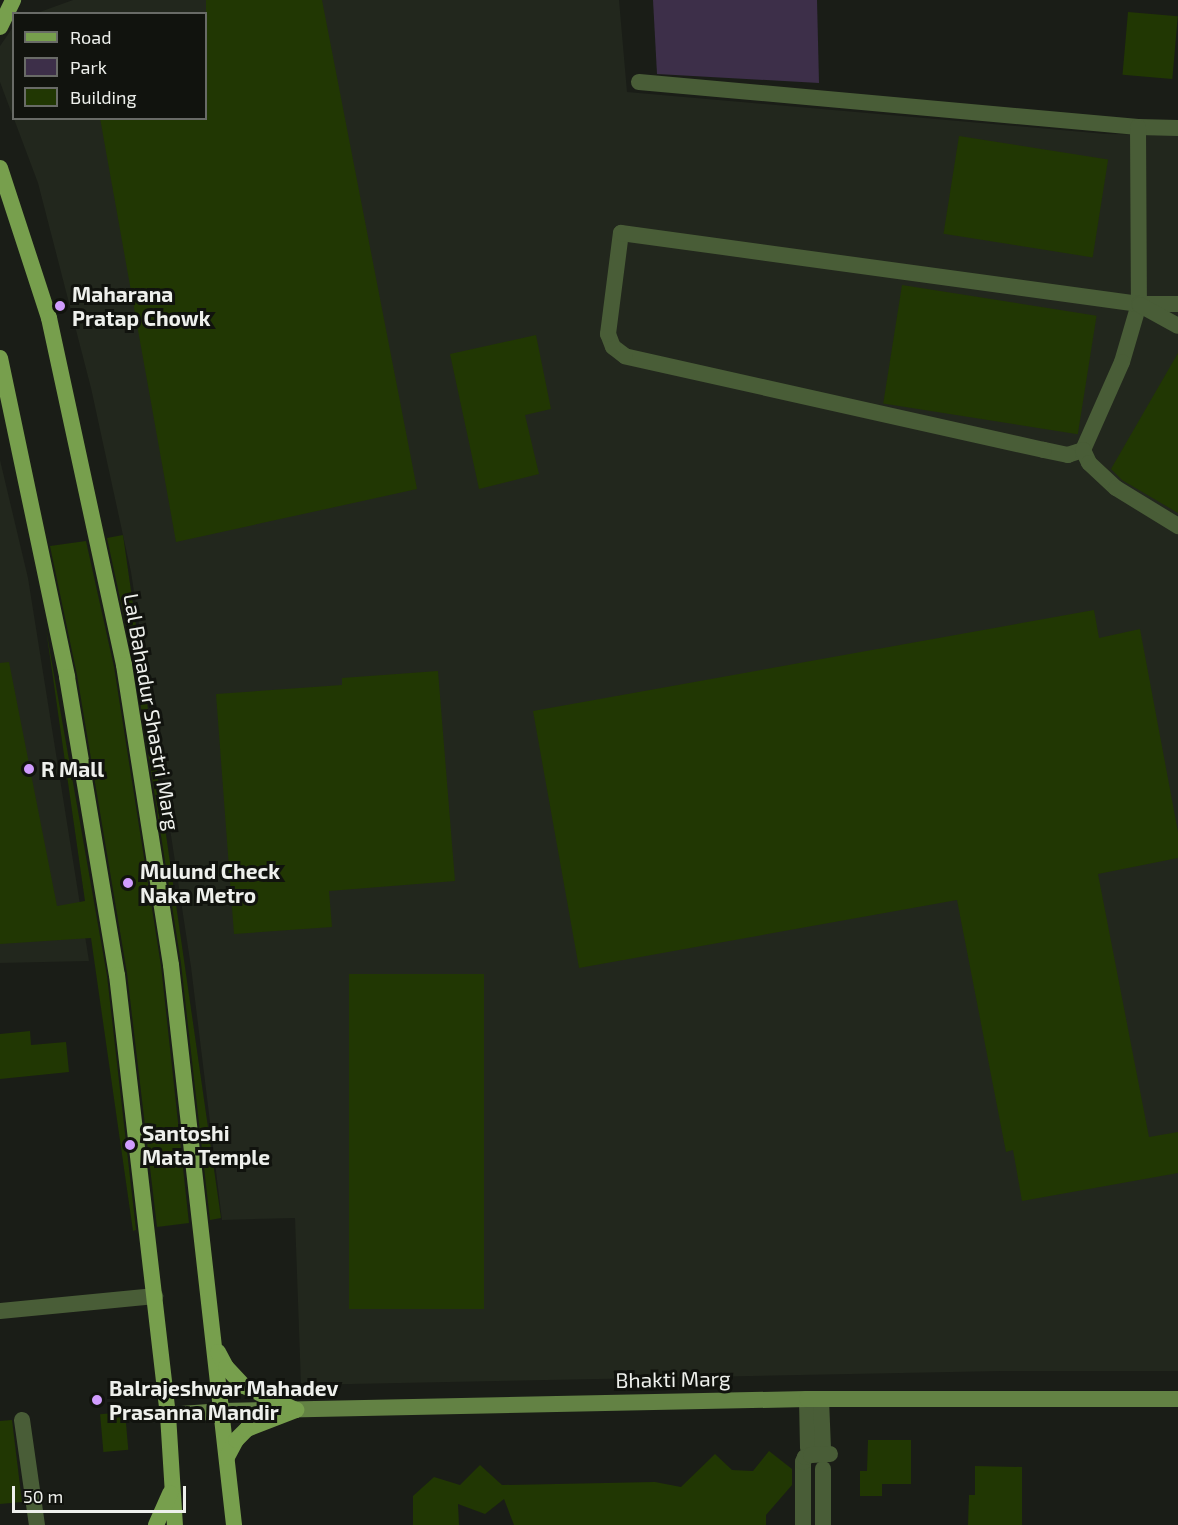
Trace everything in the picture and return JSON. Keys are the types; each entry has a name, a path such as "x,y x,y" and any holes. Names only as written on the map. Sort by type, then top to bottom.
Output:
{"main road":[{"path":"0,27 13,0"},
{"name":"Lal Bahadur Shastri Marg","path":"0,168 49,318 124,665 171,965 234,1525"},
{"path":"0,358 67,677 117,975 168,1415 174,1479 175,1525"},
{"path":"215,1346 226,1366 244,1386 296,1410"},
{"name":"Bhakti Marg","path":"168,1415 222,1411 814,1399 1178,1400"},
{"path":"227,1456 236,1440 247,1429 296,1410"},
{"path":"156,1525 164,1511 174,1479"}],"street":[{"path":"639,82 1138,127 1178,128"},
{"path":"1138,127 1139,304 1122,362 1083,450 1068,455 625,356 613,347 608,334 621,233 1139,304 1178,304"},
{"path":"1139,304 1178,326"},
{"path":"1083,450 1089,463 1116,488 1178,526"},
{"path":"0,1311 155,1296"},
{"path":"814,1399 821,1455 823,1525"},
{"path":"22,1420 37,1525"},
{"path":"803,1525 803,1462 805,1457 821,1455"}],"shaded area":[{"path":"73,0 619,0 627,92 1106,134 1178,135 1178,1371 1002,1371 301,1385 295,1218 222,1220 191,967 131,572 91,388 38,183 14,120 207,120 207,12 40,12"},
{"path":"12,28 12,114 0,82 0,46"},
{"name":"R Mall","path":"0,460 28,578 89,961 0,963"}],"green space":[{"path":"653,0 817,0 819,83 657,74"}],"building":[{"path":"206,0 322,0 417,489 176,542 100,120 207,120"},
{"path":"1128,12 1178,16 1172,79 1123,75"},
{"path":"959,136 1108,160 1093,257 944,234"},
{"path":"902,285 1097,316 1078,434 883,404"},
{"path":"536,335 551,409 525,415 539,474 479,489 450,354"},
{"path":"1178,353 1178,513 1122,480 1111,469"},
{"path":"123,535 221,1218 210,1220 181,963 134,663 107,538"},
{"path":"86,541 114,667 161,966 189,1223 157,1227 127,973 77,675 50,546"},
{"path":"1094,610 1099,638 1140,629 1178,832 1178,858 1098,874 1149,1137 1178,1132 1178,1173 1022,1201 1013,1150 1006,1152 957,900 579,968 533,711"},
{"path":"46,629 107,976 136,1230 133,1231 91,938 0,944 0,663 9,662 57,906 85,901"},
{"path":"438,671 455,881 329,891 332,927 234,934 216,694 342,685 342,678"},
{"path":"349,974 484,974 484,1309 349,1309"},
{"path":"30,1031 31,1045 66,1042 69,1072 0,1079 0,1034"},
{"path":"125,1412 128,1450 103,1452 100,1414"},
{"path":"12,1420 22,1502 0,1504 0,1421"},
{"path":"868,1440 911,1440 911,1484 882,1484 882,1496 860,1496 860,1471 867,1471"},
{"path":"769,1451 792,1469 792,1485 766,1515 766,1525 514,1525 504,1499 485,1514 458,1504 459,1525 413,1525 413,1496 434,1477 460,1485 480,1465 502,1485 655,1482 681,1487 715,1454 732,1470 753,1471"},
{"path":"975,1466 1022,1467 1022,1525 968,1525 969,1495 975,1495"}],"place":[{"name":"Maharana Pratap Chowk","path":"60,306"},
{"name":"R Mall","path":"29,769"},
{"name":"Mulund Check Naka Metro","path":"128,883"},
{"name":"Santoshi Mata Temple","path":"130,1145"},
{"name":"Balrajeshwar Mahadev Prasanna Mandir","path":"97,1400"}]}
